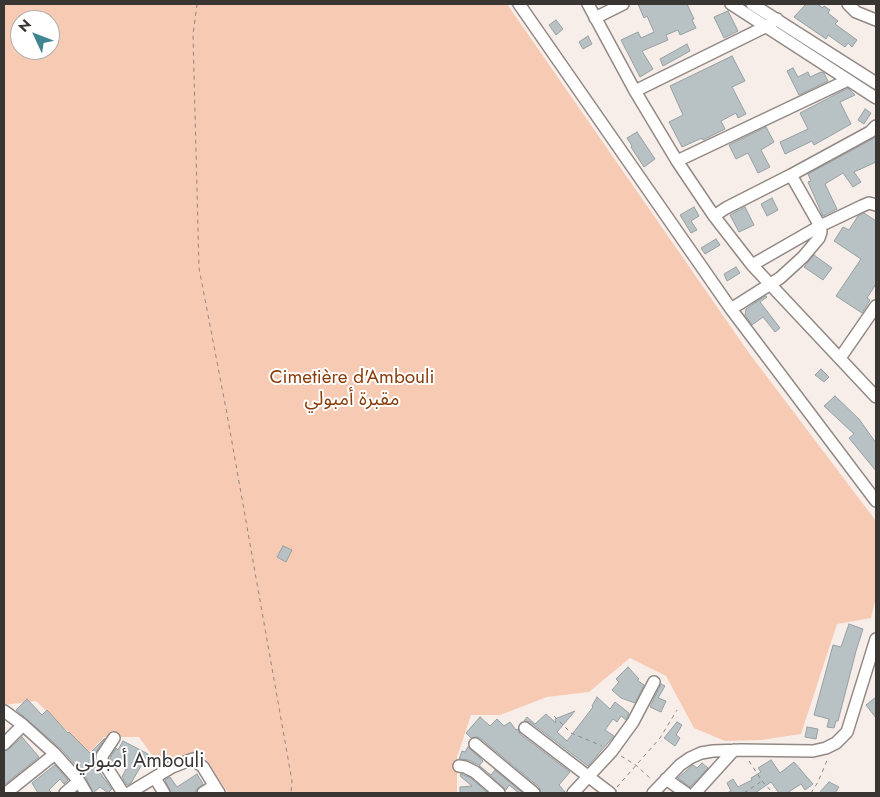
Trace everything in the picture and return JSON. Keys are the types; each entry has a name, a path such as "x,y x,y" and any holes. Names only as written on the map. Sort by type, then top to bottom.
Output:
{"street":[{"path":"519,4 731,309 876,501"},
{"path":"588,4 635,91 677,161 714,216 752,265 876,397"},
{"path":"595,18 623,4"},
{"path":"752,4 876,83"},
{"path":"848,4 856,12 876,20"},
{"path":"736,5 876,98"},
{"path":"635,91 767,26 777,19"},
{"path":"677,161 848,80"},
{"path":"714,216 870,132 876,126"},
{"path":"731,309 770,284 796,264 819,238 820,226 791,175"},
{"path":"752,265 820,226 869,203 876,205"},
{"path":"840,358 876,306"},
{"path":"653,793 680,765 690,758 712,751 813,751 836,743 847,732 876,639"},
{"path":"573,793 612,751 633,722 654,682"},
{"path":"4,710 55,754 86,793"},
{"path":"4,744 23,725"},
{"path":"525,728 588,777 614,790"},
{"path":"114,738 102,756 102,760 123,793"},
{"path":"475,744 534,793"},
{"path":"695,793 737,750"},
{"path":"6,793 55,754"},
{"path":"129,793 172,767 193,759 203,767 217,790 203,793"},
{"path":"459,766 475,772 498,793"},
{"path":"155,778 164,793"},
{"path":"666,779 686,793"},
{"path":"65,793 79,782"}],"path":[{"path":"197,4 193,36 199,268 238,472 292,781 291,793"},
{"path":"614,790 660,738 677,710"},
{"path":"811,793 818,782 828,757 826,748"},
{"path":"737,750 773,793"},
{"path":"744,793 762,781"}],"green space":[{"name":"Cimetière d'Ambouli مقبرة أمبولي","path":"4,4 507,4 749,353 876,521 876,597 871,618 837,624 801,734 761,740 725,741 694,728 666,676 630,658 589,692 547,697 500,715 471,715 457,757 457,793 228,793 201,751 160,766 139,737 104,737 90,752 36,701 4,705"}],"building":[{"path":"638,4 687,4 696,28 680,35 678,30 666,35 668,40 642,51 653,69 640,77 621,40 638,32 641,38 654,32 647,16 644,18"},
{"path":"806,4 817,4 830,10 828,13 838,21 835,24 857,40 852,47 848,43 845,47 828,35 826,39 794,17"},
{"path":"728,11 738,31 724,38 714,17"},
{"path":"556,20 563,29 556,35 549,25"},
{"path":"588,36 592,44 583,49 579,42"},
{"path":"687,44 690,51 663,66 660,59"},
{"path":"732,56 745,81 732,87 746,114 738,118 736,113 721,121 725,129 703,140 702,138 682,147 669,122 683,115 670,86"},
{"path":"793,68 798,77 808,72 810,77 821,72 824,73 828,81 799,95 787,71"},
{"path":"848,88 855,95 840,102 851,124 814,145 812,141 785,154 780,142 808,129 800,113"},
{"path":"865,109 871,113 864,124 858,120"},
{"path":"766,127 774,142 761,150 770,167 758,173 748,153 736,159 729,145"},
{"path":"637,132 655,159 644,167 627,138"},
{"path":"876,137 876,162 854,172 861,182 853,187 843,173 825,184 837,209 823,216 808,182 811,181 808,174"},
{"path":"772,198 778,210 767,216 761,204"},
{"path":"694,207 699,216 691,221 697,230 691,233 680,215"},
{"path":"745,207 754,225 739,232 730,215"},
{"path":"864,213 876,221 876,284 867,298 870,300 862,313 836,296 861,259 834,241 843,227 849,230 858,216"},
{"path":"716,239 720,245 705,254 701,248"},
{"path":"814,255 832,268 823,280 804,267"},
{"path":"736,267 740,273 727,281 724,274"},
{"path":"765,296 767,297 760,302 780,328 775,332 763,317 752,325 745,315 746,309"},
{"path":"821,369 829,377 824,382 815,375"},
{"path":"835,396 859,419 876,443 876,471 849,438 854,434 824,406"},
{"path":"283,546 292,550 286,562 277,557"},
{"path":"849,624 863,629 838,721 836,721 834,728 827,727 829,719 814,715 833,645 841,647"},
{"path":"628,667 639,679 637,680 644,685 635,703 621,698 612,690 619,682 616,679"},
{"path":"661,684 665,686 658,698 666,701 661,712 650,707"},
{"path":"597,697 610,709 615,702 629,713 626,720 621,716 617,722 613,719 605,730 614,736 588,766 530,722 524,721 527,717 535,724 546,714 556,723 555,719 575,711 557,732 567,741 593,707"},
{"path":"876,697 876,718 866,705"},
{"path":"27,699 42,715 47,710 90,753 105,738 96,752 94,760 100,773 112,789 108,793 100,787 93,793 85,776 61,749 16,710"},
{"path":"480,717 490,726 497,719 504,726 510,722 516,730 518,729 520,734 570,772 559,785 566,793 541,793 539,787 480,738 471,738 466,733"},
{"path":"677,722 682,725 676,735 680,738 675,746 664,738"},
{"path":"807,727 818,729 816,739 805,737"},
{"path":"22,737 39,757 4,785 4,751"},
{"path":"123,741 148,754 131,783 127,785 122,777 127,767 112,761 110,758"},
{"path":"468,747 483,761 479,765 468,760 459,759 462,751 465,752"},
{"path":"771,760 780,773 794,762 813,784 805,790 801,784 787,793 779,793 771,782 755,793 727,793 731,791 727,783 733,779 738,787 752,780 751,778 761,772 758,768"},
{"path":"702,763 708,768 690,787 678,778 693,765 697,768"},
{"path":"55,765 68,780 64,784 60,779 49,790 52,793 38,793 32,783"},
{"path":"485,770 491,775 495,770 523,793 519,793 509,785 506,790"},
{"path":"197,774 203,784 195,793 171,793 165,780 170,777 177,787"},
{"path":"461,774 471,778 488,793 460,793 460,787 472,786 460,776"},
{"path":"829,782 839,787 835,793 819,793"}],"district":[{"name":"أمبولي Ambouli","path":"140,762"}]}
